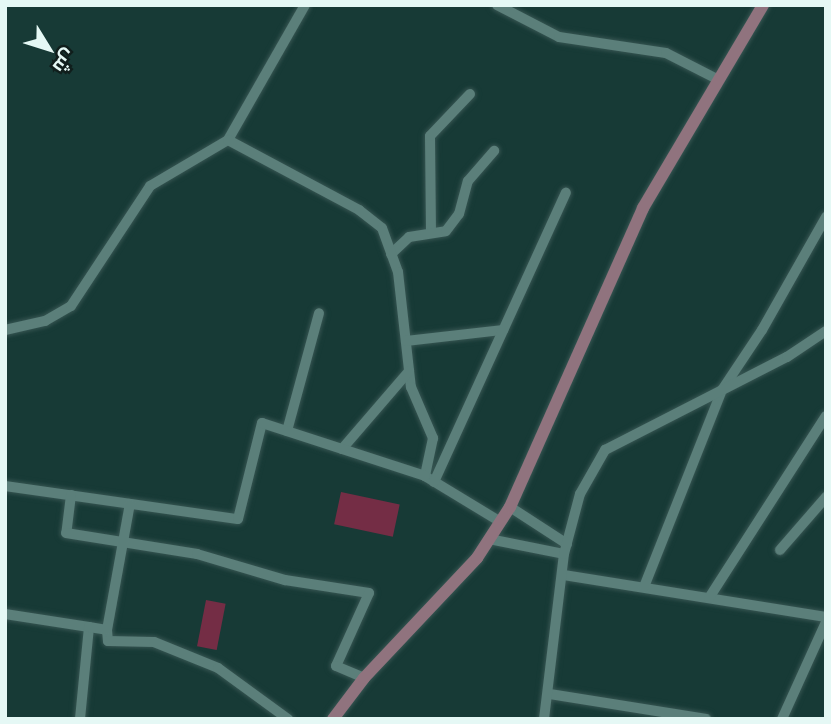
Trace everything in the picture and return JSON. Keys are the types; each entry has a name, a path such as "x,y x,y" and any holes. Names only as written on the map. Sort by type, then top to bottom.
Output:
{"main road":[{"path":"333,719 364,678 424,619 489,539 510,507 643,208 763,5"}],"street":[{"path":"5,330 46,321 71,306 150,186 228,140 305,5"},
{"path":"497,5 559,37 666,54 717,79"},
{"path":"431,233 430,136 470,94"},
{"path":"228,140 359,210 382,228 398,272 411,387 433,438 429,479"},
{"path":"391,254 409,237 446,231 459,214 468,181 494,151"},
{"path":"429,479 503,330 566,193"},
{"path":"644,587 722,390 762,330 826,217"},
{"path":"287,431 319,313"},
{"path":"813,340 826,319"},
{"path":"405,341 503,330"},
{"path":"544,719 550,694 565,549 580,494 605,450 722,390 826,331"},
{"path":"342,449 409,371"},
{"path":"709,598 826,416"},
{"path":"5,486 238,519 262,423 429,479 499,521"},
{"path":"71,495 66,533 197,554 285,580 369,593 336,666 364,678"},
{"path":"780,550 826,497"},
{"path":"130,504 121,542 107,630 108,641 154,642 218,668 288,719"},
{"path":"510,507 565,549"},
{"path":"489,539 565,549"},
{"path":"564,575 826,619 782,719"},
{"path":"5,614 107,630"},
{"path":"80,719 89,627"},
{"path":"550,694 706,719"}],"shaded area":[{"path":"341,492 400,504 393,537 334,524"},
{"path":"206,600 226,604 217,650 197,646"}]}
